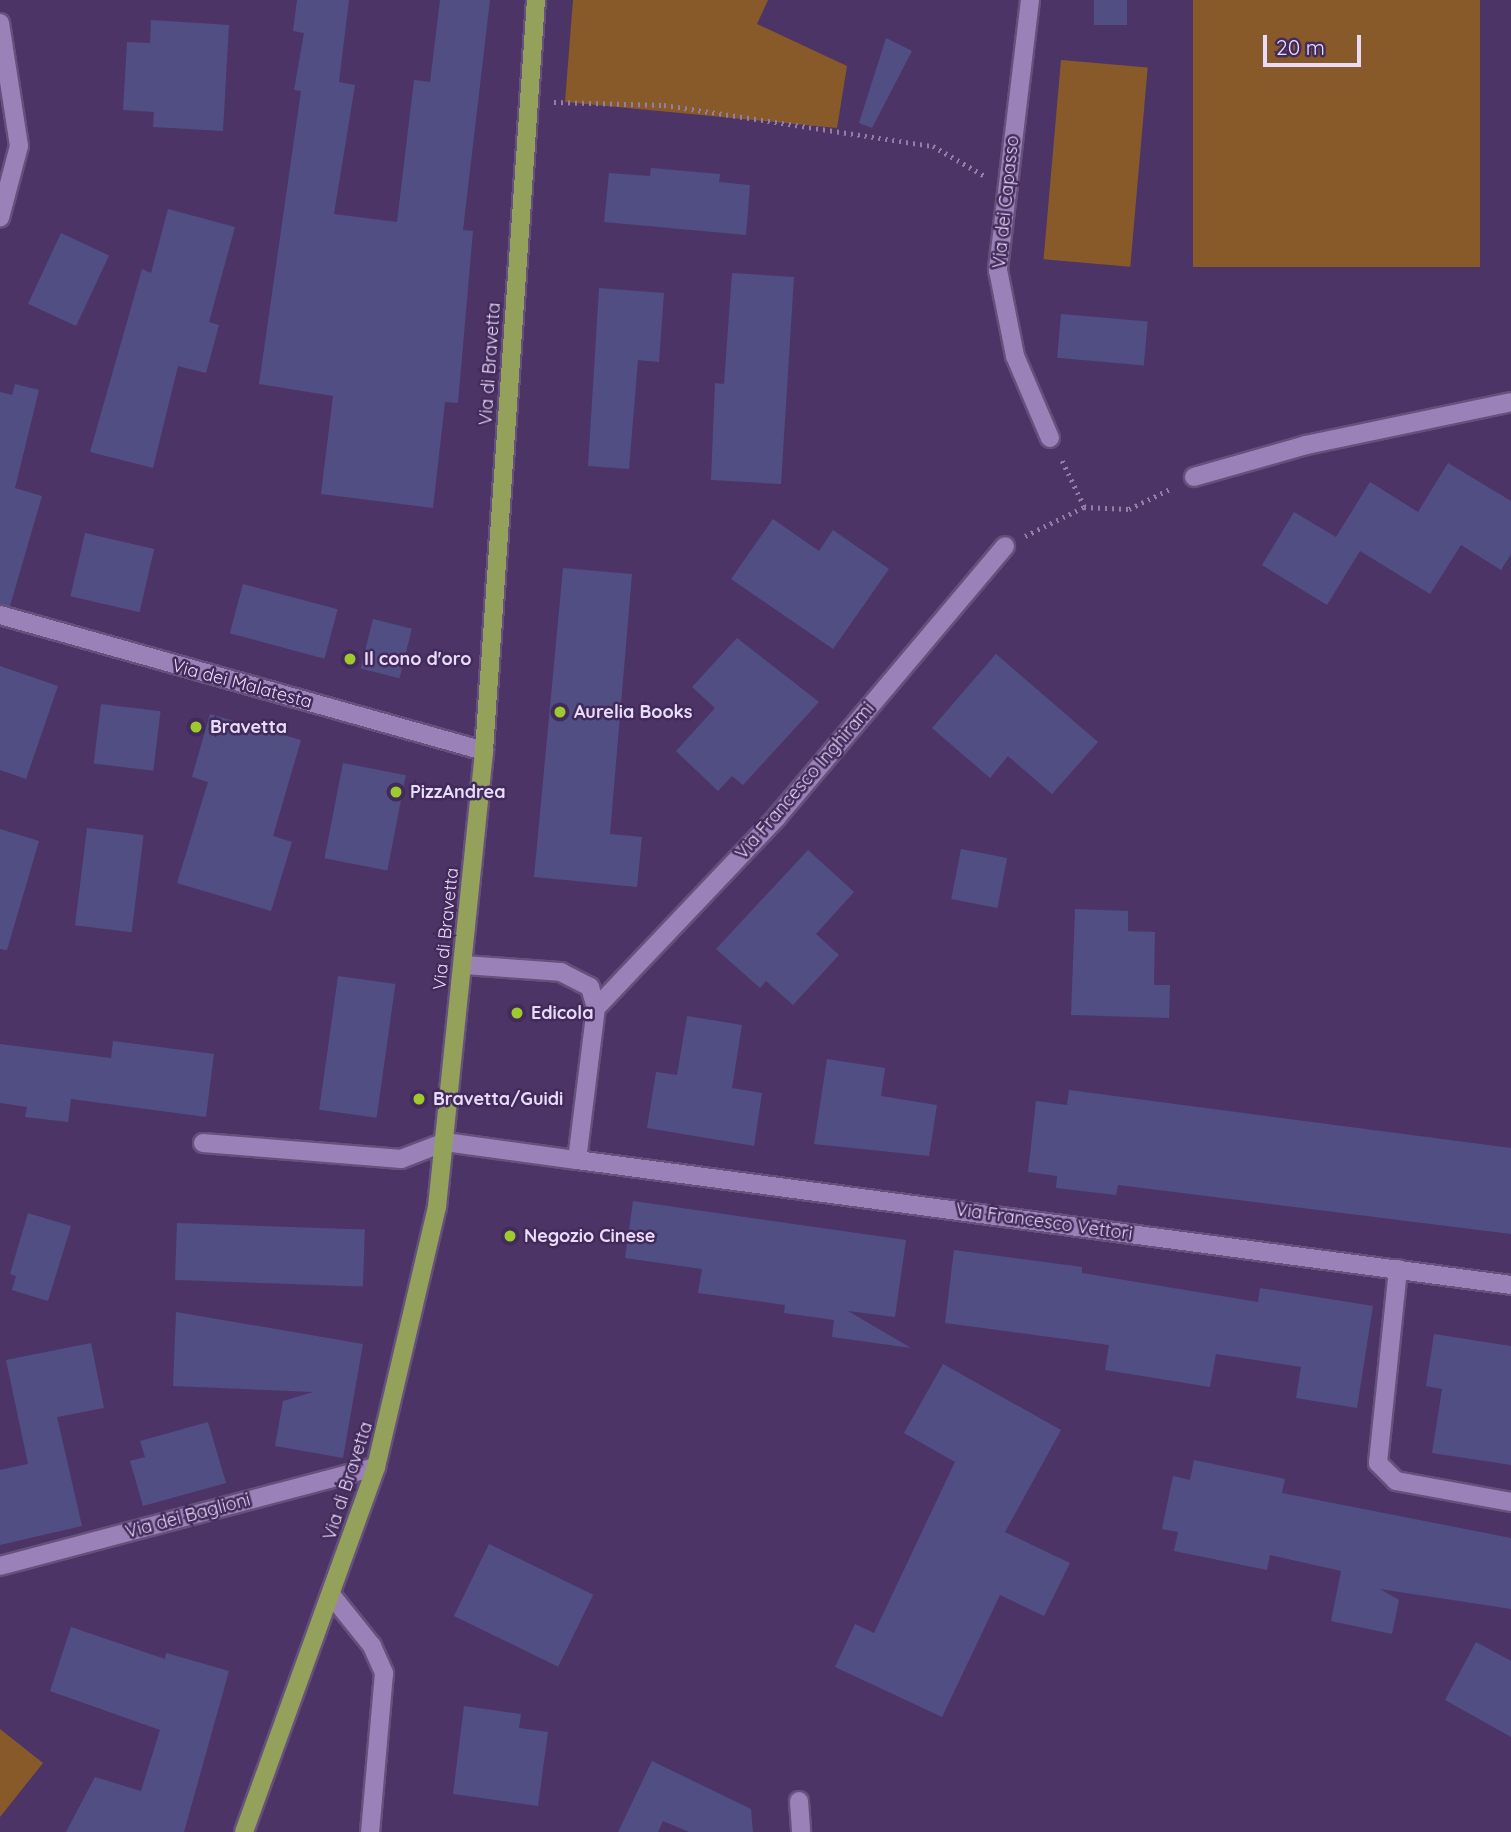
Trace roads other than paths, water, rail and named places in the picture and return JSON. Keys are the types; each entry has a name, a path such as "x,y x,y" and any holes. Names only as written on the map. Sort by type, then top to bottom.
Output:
{"main road":[{"name":"Via di Bravetta","path":"244,1832 332,1596 376,1467 424,1277 445,1142 484,751 536,0"}],"street":[{"name":"Via dei Capasso","path":"1030,0 998,270 1003,315 1050,438"},
{"path":"0,23 19,146 0,218"},
{"path":"1195,477 1306,445 1511,402"},
{"name":"Via Francesco Inghirami","path":"596,1008 777,817 1004,546"},
{"name":"Via dei Malatesta","path":"0,615 484,751"},
{"path":"463,965 576,976 590,987 596,1008 577,1160"},
{"path":"203,1143 401,1159 445,1142"},
{"name":"Via Francesco Vettori","path":"445,1142 1511,1285"},
{"path":"1398,1269 1378,1463 1396,1481 1511,1502"},
{"name":"Via dei Baglioni","path":"0,1566 376,1467"},
{"path":"332,1596 372,1646 384,1674 370,1832"},
{"path":"799,1801 801,1832"}],"place":[{"name":"Il cono d'oro","path":"350,659"},
{"name":"Aurelia Books","path":"560,712"},
{"name":"Bravetta","path":"196,727"},
{"name":"PizzAndrea","path":"396,792"},
{"name":"Edicola","path":"517,1013"},
{"name":"Bravetta/Guidi","path":"419,1099"},
{"name":"Negozio Cinese","path":"510,1236"}]}
